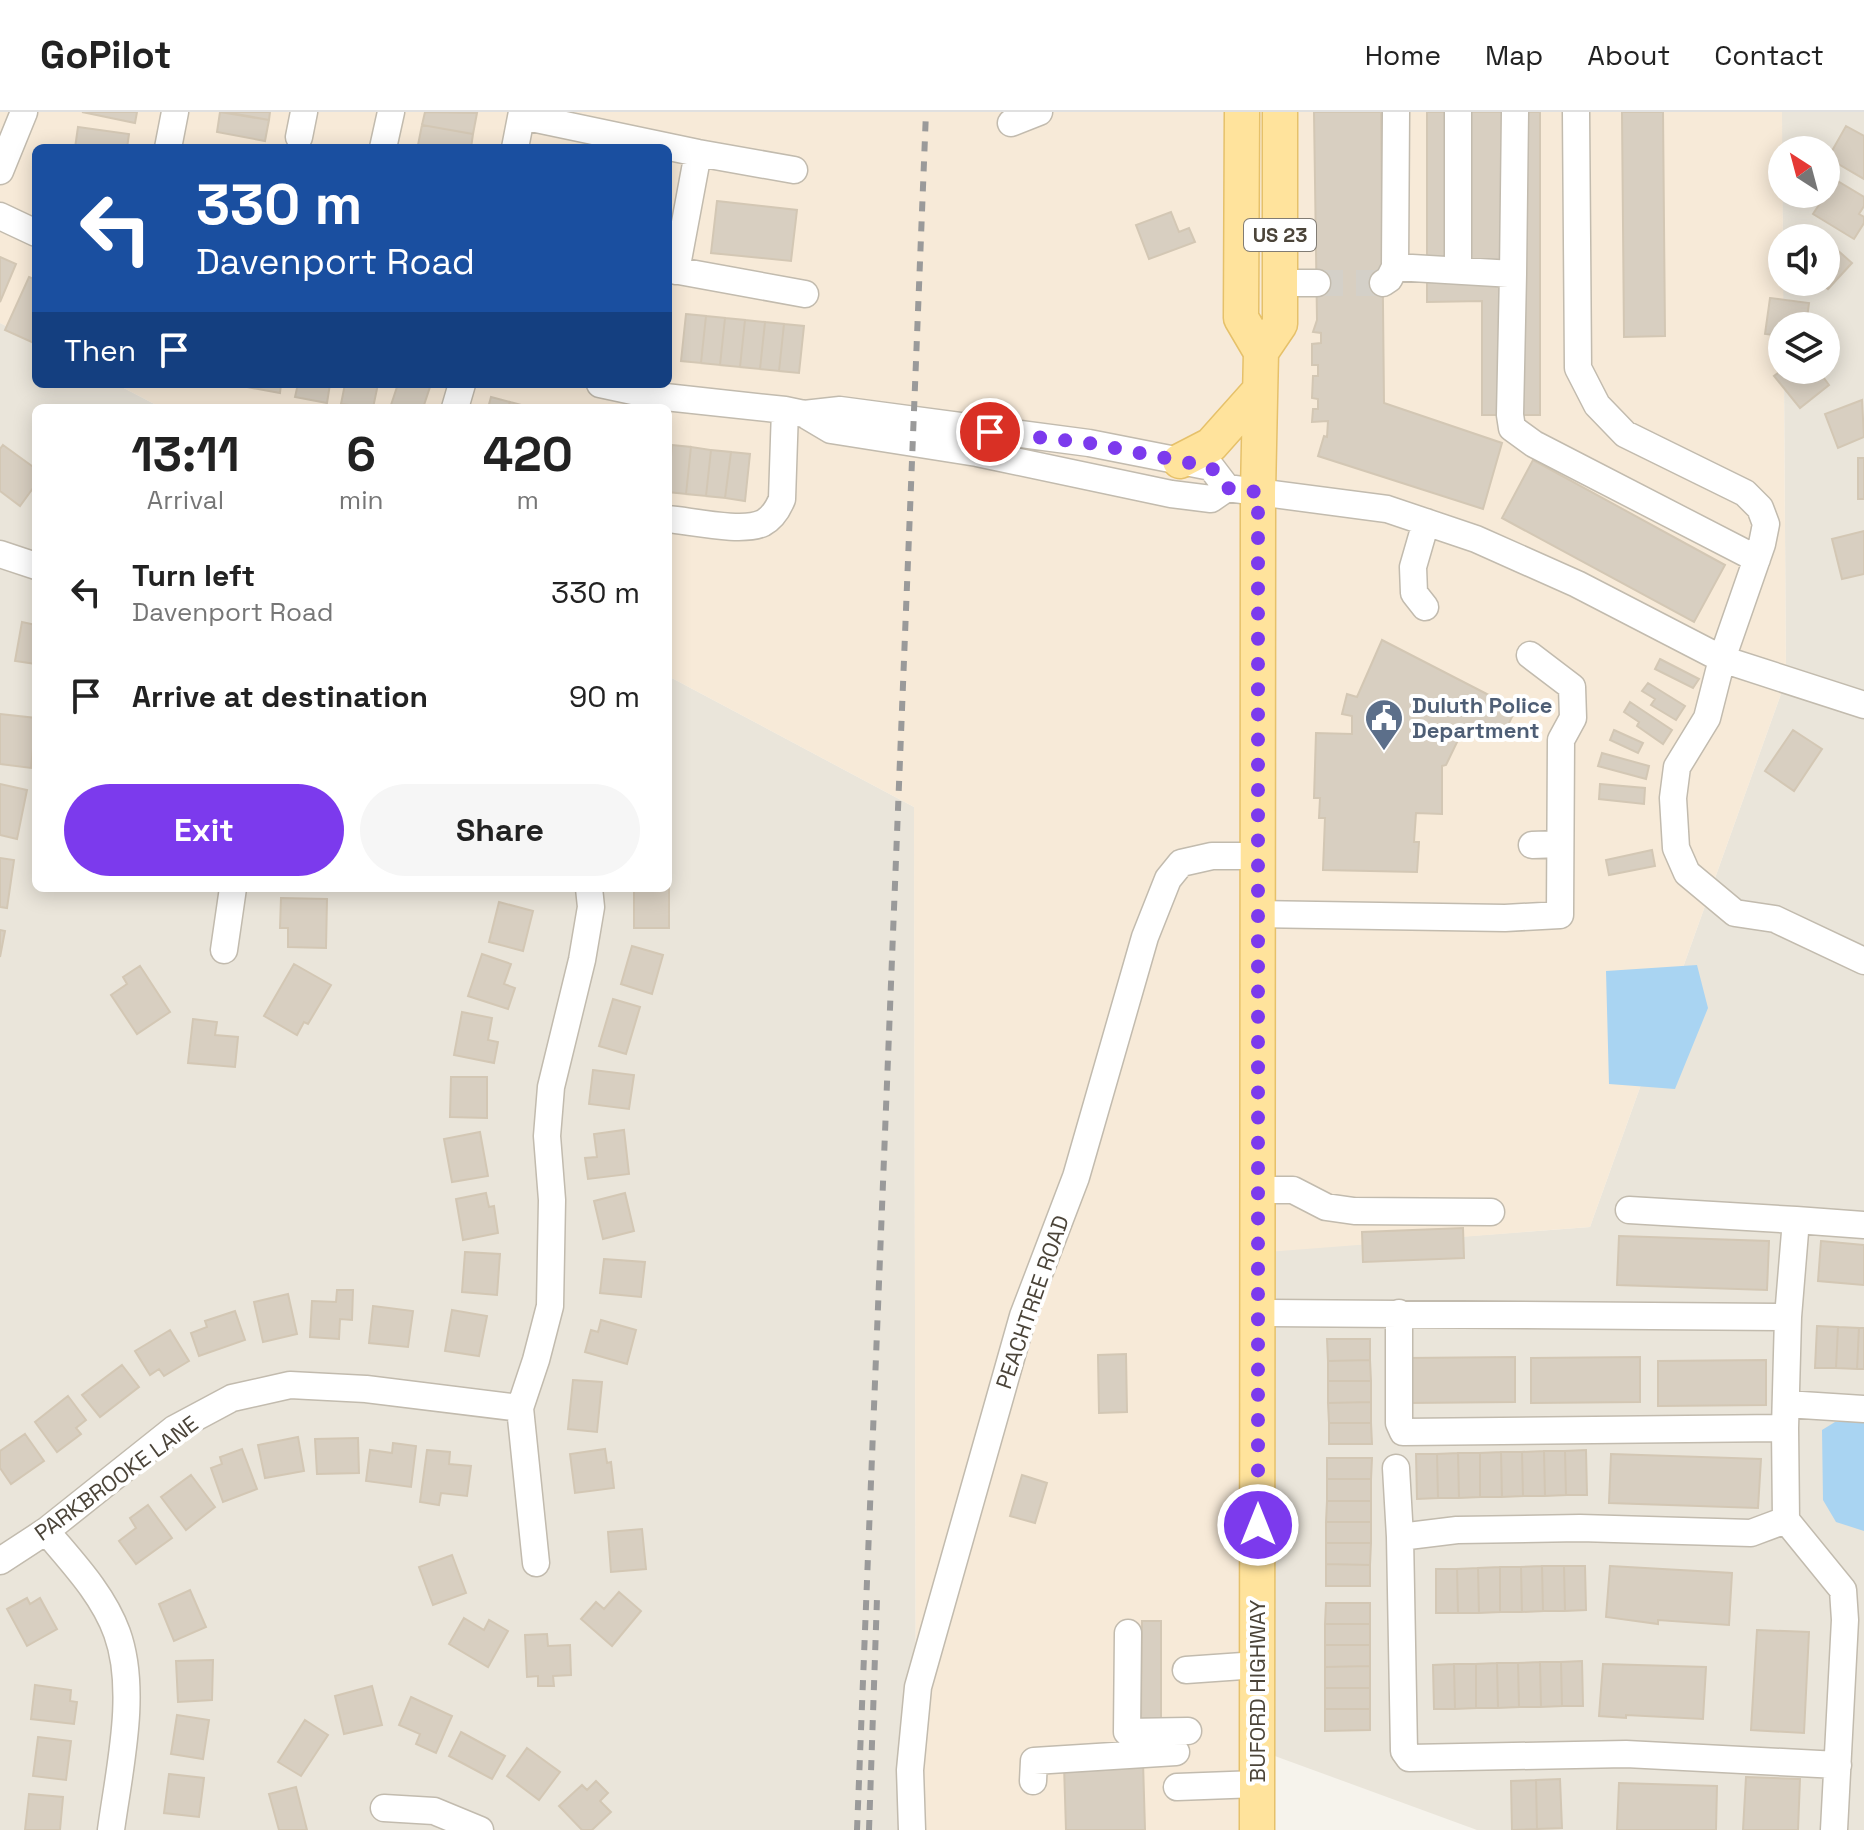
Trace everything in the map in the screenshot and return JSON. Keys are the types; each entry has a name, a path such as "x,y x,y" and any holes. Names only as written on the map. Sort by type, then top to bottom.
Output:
{"main road":[{"name":"US 23","path":"1242,112 1241,318 1261,352"},
{"name":"BUFORD HIGHWAY","path":"1257,1830 1259,856 1243,490 1260,390 1261,352 1280,324 1280,112"},
{"path":"1180,461 1211,445 1260,390"}],"street":[{"path":"0,171 24,112"},
{"path":"169,144 175,112"},
{"path":"384,144 391,112"},
{"path":"1011,123 1039,112"},
{"path":"1396,112 1389,275 1458,270 1513,274"},
{"path":"1458,112 1458,270"},
{"path":"1515,112 1512,428 1534,444 1757,559"},
{"path":"1576,112 1578,368 1597,405 1625,434 1745,493 1760,508 1766,524 1722,659 1707,718 1677,767 1673,798 1676,848 1687,873 1735,913 1775,919 1864,961"},
{"path":"516,144 522,114 657,144"},
{"path":"672,147 794,170"},
{"path":"698,153 672,270 805,294"},
{"path":"0,216 32,231"},
{"path":"1280,283 1317,283"},
{"path":"619,388 656,396 794,412 840,410 1089,443 1211,467 1243,490"},
{"path":"794,412 831,430 977,453 1171,494 1211,499 1243,490 1387,509 1476,539 1577,584 1722,659 1864,705"},
{"path":"672,519 748,527 763,523 776,512 782,499 794,412"},
{"path":"1425,607 1414,593 1413,567 1426,522"},
{"path":"1259,914 1362,924 1494,926 1552,923 1560,915 1561,740 1573,718 1572,687 1530,655"},
{"path":"1532,845 1560,844"},
{"name":"PEACHTREE ROAD","path":"912,1830 910,1770 918,1687 1023,1316 1076,1177 1145,937 1168,879 1181,863 1212,856 1259,856"},
{"path":"224,950 232,892"},
{"path":"536,1563 520,1408 550,1306 552,1200 547,1136 551,1087 584,947 591,907 589,892"},
{"path":"1258,1190 1293,1190 1326,1207 1354,1211 1491,1212"},
{"path":"1629,1210 1864,1225"},
{"path":"1796,1220 1788,1317 1786,1520 1843,1590 1845,1620 1834,1830"},
{"path":"1258,1313 1788,1317"},
{"path":"1399,1313 1399,1423 1403,1432 1785,1416 1864,1409"},
{"name":"PARKBROOKE LANE","path":"0,1561 46,1531 174,1429 232,1398 290,1385 366,1389 520,1408"},
{"path":"1396,1468 1404,1751 1409,1758 1626,1754 1838,1765"},
{"path":"1400,1537 1457,1530 1580,1528 1751,1533 1786,1520"},
{"path":"46,1531 101,1601 117,1633 122,1655 126,1716 111,1830"},
{"path":"1033,1781 1034,1761 1182,1741 1127,1732 1128,1633"},
{"path":"1186,1670 1257,1665"},
{"path":"1177,1787 1257,1784"},
{"path":"384,1808 434,1811 480,1830"}],"shaded area":[{"path":"0,112 1782,112 1782,136 1768,136 1768,208 1783,208 1783,224 1768,224 1768,296 1783,296 1783,312 1768,312 1768,384 1784,384 1786,680 1590,1227 1255,1253 1263,1830 916,1830 914,807 672,678 672,404 154,404 124,388 672,388 672,144 32,144 32,339 0,323"},
{"path":"1782,112 1864,112 1864,1830 1477,1830 1264,1752 1255,1252 1590,1227 1786,680 1784,384 1840,384 1840,312 1783,312 1783,296 1840,296 1840,224 1783,224 1782,208 1840,208 1840,136 1782,136"},
{"path":"0,323 32,339 32,388 124,388 154,404 32,404 32,892 672,892 672,678 914,807 916,1830 0,1830"}],"water":[{"path":"1697,965 1708,1008 1675,1089 1609,1084 1606,971"},
{"path":"1835,1422 1864,1422 1864,1531 1836,1522 1823,1500 1822,1430"}],"building":[{"path":"82,112 137,112 135,123"},
{"path":"220,112 269,120 265,141 217,132"},
{"path":"225,112 270,112 269,120"},
{"path":"425,112 477,113 473,134 422,125"},
{"path":"1314,112 1381,112 1384,403 1502,443 1483,509 1318,456 1324,436 1327,437 1328,421 1312,422 1313,409 1318,409 1318,399 1312,398 1313,376 1318,376 1318,365 1312,365 1312,344 1321,343 1321,333 1313,332 1317,320"},
{"path":"1427,112 1540,112 1540,415 1482,415 1482,301 1427,302"},
{"path":"1622,112 1663,112 1665,336 1624,337"},
{"path":"422,125 473,134 472,144 418,144"},
{"path":"1846,126 1864,136 1864,179 1840,165 1840,137"},
{"path":"78,127 129,134 128,144 76,144"},
{"path":"1840,182 1864,197 1864,206 1859,214 1864,217 1864,223 1854,239 1840,230 1840,224 1829,224 1813,214 1817,208 1840,208"},
{"path":"717,201 797,210 791,261 711,253"},
{"path":"1171,212 1179,232 1189,228 1195,242 1149,259 1136,225"},
{"path":"1840,252 1852,263 1840,276"},
{"path":"0,257 16,264 0,302"},
{"path":"29,277 32,278 32,342 5,330"},
{"path":"1770,298 1809,303 1808,312 1768,312"},
{"path":"686,314 706,316 701,363 681,361"},
{"path":"706,316 725,318 720,365 701,363"},
{"path":"725,318 745,320 740,367 720,365"},
{"path":"745,320 765,322 760,369 740,367"},
{"path":"765,322 784,324 779,371 760,369"},
{"path":"784,324 804,326 799,373 779,371"},
{"path":"1780,384 1828,384 1829,385 1800,408"},
{"path":"252,388 281,388 280,393"},
{"path":"297,388 329,388 327,403 295,397"},
{"path":"344,388 377,388 374,404 341,404"},
{"path":"397,388 430,388 424,404 391,404"},
{"path":"491,397 510,402 509,404 489,404"},
{"path":"1862,400 1864,437 1838,448 1825,414"},
{"path":"3,445 32,466 32,490 20,506 0,491 0,449"},
{"path":"672,445 691,447 686,494 672,492"},
{"path":"691,447 711,450 706,496 686,494"},
{"path":"711,450 731,452 725,498 706,496"},
{"path":"731,452 750,454 745,501 725,498"},
{"path":"1858,458 1864,458 1864,499 1858,499"},
{"path":"1533,460 1725,565 1694,622 1502,518"},
{"path":"1864,531 1864,574 1842,579 1832,539"},
{"path":"22,622 32,624 32,663 15,661"},
{"name":"Duluth Police Department","path":"1382,640 1516,709 1504,733 1485,723 1459,738 1446,765 1442,766 1442,814 1416,813 1414,842 1419,842 1417,872 1323,870 1325,818 1319,818 1320,798 1314,798 1316,733 1352,734 1352,716 1342,714 1347,694 1357,697"},
{"path":"1660,659 1699,679 1693,688 1655,669"},
{"path":"1648,683 1685,706 1676,720 1651,705 1655,699 1642,691"},
{"path":"1630,702 1672,730 1663,744 1637,726 1639,722 1624,712"},
{"path":"0,714 32,718 31,768 0,764"},
{"path":"1614,730 1643,743 1638,753 1610,740"},
{"path":"1793,730 1822,749 1794,791 1765,771"},
{"path":"1602,753 1649,766 1646,779 1598,766"},
{"path":"0,784 27,790 17,839 0,835"},
{"path":"1600,784 1645,788 1644,804 1599,799"},
{"path":"1652,850 1655,866 1609,875 1606,860"},
{"path":"0,858 14,860 7,908 0,907"},
{"path":"634,892 669,892 669,928 634,928"},
{"path":"281,898 327,899 326,948 288,947 288,928 280,928"},
{"path":"499,902 533,911 523,951 489,942"},
{"path":"0,930 5,931 0,957"},
{"path":"632,946 663,955 652,994 621,984"},
{"path":"482,954 511,964 504,984 515,988 508,1009 468,996"},
{"path":"294,964 331,985 308,1024 304,1022 297,1035 264,1016"},
{"path":"140,966 170,1012 137,1034 111,995 127,984 123,977"},
{"path":"613,999 640,1007 626,1054 599,1046"},
{"path":"462,1012 492,1018 488,1040 498,1042 494,1063 454,1055"},
{"path":"193,1019 217,1022 215,1035 238,1037 235,1067 188,1063"},
{"path":"593,1070 634,1075 629,1109 589,1104"},
{"path":"451,1077 487,1077 487,1118 450,1117"},
{"path":"624,1130 629,1174 588,1179 585,1158 597,1157 594,1134"},
{"path":"480,1132 488,1176 452,1182 444,1139"},
{"path":"486,1193 489,1207 494,1206 498,1233 463,1240 456,1199"},
{"path":"625,1193 634,1231 603,1239 594,1201"},
{"path":"1463,1228 1464,1258 1363,1262 1362,1232"},
{"path":"1619,1236 1769,1241 1767,1290 1617,1285"},
{"path":"1821,1241 1864,1245 1864,1285 1818,1281"},
{"path":"465,1252 500,1254 497,1295 462,1292"},
{"path":"604,1259 645,1262 641,1297 600,1293"},
{"path":"337,1290 353,1290 352,1320 340,1319 339,1339 310,1337 312,1301 336,1302"},
{"path":"288,1294 297,1334 263,1342 254,1302"},
{"path":"373,1306 413,1311 408,1347 369,1343"},
{"path":"452,1310 487,1316 479,1356 445,1351"},
{"path":"235,1311 245,1340 199,1356 191,1333 207,1327 205,1321"},
{"path":"601,1320 636,1330 627,1364 585,1352 591,1330 598,1332"},
{"path":"1817,1326 1838,1327 1836,1368 1815,1368"},
{"path":"1838,1327 1859,1328 1857,1369 1836,1368"},
{"path":"1859,1328 1864,1328 1864,1369 1857,1369"},
{"path":"170,1330 189,1361 164,1376 159,1369 150,1375 135,1351"},
{"path":"1327,1339 1370,1339 1370,1360 1328,1361"},
{"path":"1126,1354 1127,1412 1099,1413 1098,1355"},
{"path":"1515,1357 1515,1402 1407,1403 1407,1358"},
{"path":"1640,1357 1640,1402 1531,1403 1531,1358"},
{"path":"1370,1360 1371,1381 1328,1381 1328,1361"},
{"path":"1766,1360 1766,1405 1658,1406 1658,1361"},
{"path":"122,1365 139,1387 100,1417 82,1395"},
{"path":"573,1380 602,1382 597,1432 568,1429"},
{"path":"1328,1381 1371,1381 1371,1402 1328,1403"},
{"path":"68,1396 86,1420 76,1428 81,1434 57,1452 35,1422"},
{"path":"1371,1402 1371,1423 1329,1423 1328,1403"},
{"path":"1329,1423 1371,1423 1372,1444 1329,1444"},
{"path":"25,1434 44,1461 11,1484 0,1468 0,1451"},
{"path":"298,1437 304,1471 265,1478 258,1445"},
{"path":"358,1438 359,1473 317,1474 315,1439"},
{"path":"393,1443 416,1446 411,1487 366,1481 370,1450 392,1453"},
{"path":"242,1449 257,1489 223,1502 211,1468 222,1464 220,1457"},
{"path":"605,1449 607,1463 611,1462 614,1488 575,1493 570,1454"},
{"path":"427,1450 450,1452 449,1464 471,1466 467,1496 441,1493 439,1505 420,1502"},
{"path":"1586,1450 1587,1495 1566,1495 1565,1451"},
{"path":"1544,1451 1545,1496 1523,1496 1522,1452"},
{"path":"1544,1451 1565,1451 1566,1495 1545,1496"},
{"path":"1501,1452 1502,1497 1480,1497 1480,1453"},
{"path":"1501,1452 1522,1452 1523,1496 1502,1497"},
{"path":"1458,1453 1459,1498 1438,1498 1437,1454"},
{"path":"1458,1453 1480,1453 1480,1497 1459,1498"},
{"path":"1416,1454 1437,1454 1438,1498 1417,1499"},
{"path":"1611,1454 1761,1459 1758,1508 1609,1503"},
{"path":"1327,1458 1372,1458 1371,1479 1327,1479"},
{"path":"191,1475 215,1507 186,1530 161,1497"},
{"path":"1022,1475 1047,1483 1035,1523 1010,1516"},
{"path":"1327,1479 1371,1479 1371,1501 1327,1501"},
{"path":"1327,1501 1371,1501 1371,1522 1326,1522"},
{"path":"148,1505 172,1538 136,1564 119,1541 136,1528 130,1518"},
{"path":"1326,1522 1371,1522 1371,1543 1326,1543"},
{"path":"642,1529 646,1569 611,1572 608,1532"},
{"path":"1326,1543 1371,1543 1370,1565 1326,1564"},
{"path":"452,1555 466,1593 433,1605 419,1567"},
{"path":"1326,1564 1370,1565 1370,1586 1326,1586"},
{"path":"1542,1566 1543,1611 1522,1612 1521,1567"},
{"path":"1542,1566 1564,1566 1565,1611 1543,1611"},
{"path":"1564,1566 1585,1566 1586,1610 1565,1611"},
{"path":"1610,1566 1732,1573 1729,1625 1658,1620 1658,1624 1606,1617"},
{"path":"1500,1567 1500,1612 1479,1613 1478,1568"},
{"path":"1500,1567 1521,1567 1522,1612 1500,1612"},
{"path":"1478,1568 1479,1613 1458,1613 1457,1569"},
{"path":"1436,1569 1457,1569 1458,1613 1436,1613"},
{"path":"190,1590 206,1627 174,1641 159,1604"},
{"path":"619,1592 641,1611 612,1646 581,1619 596,1602 604,1609"},
{"path":"27,1598 30,1604 40,1598 57,1629 27,1646 7,1609"},
{"path":"1326,1603 1370,1603 1370,1624 1325,1624"},
{"path":"464,1618 484,1630 489,1620 508,1631 488,1667 449,1644"},
{"path":"1142,1621 1161,1621 1161,1724 1141,1724"},
{"path":"1325,1624 1370,1624 1370,1645 1325,1645"},
{"path":"1757,1630 1809,1632 1804,1733 1751,1730"},
{"path":"547,1634 548,1646 570,1645 571,1675 553,1676 554,1686 538,1686 538,1676 527,1677 525,1635"},
{"path":"1325,1645 1370,1645 1370,1666 1325,1667"},
{"path":"213,1660 212,1700 178,1702 176,1661"},
{"path":"1582,1661 1583,1706 1562,1706 1561,1662"},
{"path":"1540,1662 1541,1707 1519,1707 1518,1663"},
{"path":"1540,1662 1561,1662 1562,1706 1541,1707"},
{"path":"1497,1663 1498,1708 1476,1708 1476,1664"},
{"path":"1497,1663 1518,1663 1519,1707 1498,1708"},
{"path":"1454,1664 1455,1709 1434,1709 1433,1665"},
{"path":"1454,1664 1476,1664 1476,1708 1455,1709"},
{"path":"1603,1664 1706,1667 1703,1719 1599,1716"},
{"path":"1370,1666 1370,1688 1325,1688 1325,1667"},
{"path":"35,1685 71,1690 70,1701 77,1702 74,1724 31,1719"},
{"path":"372,1686 382,1725 344,1734 335,1696"},
{"path":"1325,1688 1370,1688 1370,1709 1325,1709"},
{"path":"411,1697 452,1716 436,1753 416,1744 420,1734 399,1725"},
{"path":"1325,1709 1370,1709 1370,1730 1325,1731"},
{"path":"177,1715 209,1720 203,1759 171,1754"},
{"path":"305,1720 328,1735 301,1776 278,1762"},
{"path":"461,1732 505,1756 492,1779 449,1756"},
{"path":"38,1737 71,1741 66,1780 33,1776"},
{"path":"527,1748 560,1772 539,1800 507,1776"},
{"path":"1143,1762 1145,1830 1066,1830 1064,1765"},
{"path":"169,1774 204,1778 199,1817 164,1813"},
{"path":"1746,1777 1800,1779 1798,1830 1743,1830"},
{"path":"1560,1779 1562,1828 1537,1829 1536,1780"},
{"path":"1536,1780 1537,1829 1512,1830 1511,1781"},
{"path":"596,1781 608,1793 600,1801 611,1812 592,1830 582,1830 559,1806 582,1785 587,1790"},
{"path":"1619,1783 1717,1786 1716,1830 1617,1830"},
{"path":"296,1787 307,1830 279,1830 269,1794"},
{"path":"29,1794 63,1797 60,1830 25,1830"}],"tunnel":[{"path":"1317,283 1383,283"}],"railway":[{"path":"857,1830 926,112"},
{"path":"869,1830 877,1598"}],"place":[{"name":"Duluth Police Department","path":"1384,752"}],"route":[{"path":"990,432 1089,443 1211,467 1227,488 1258,492 1258,1525"}]}
